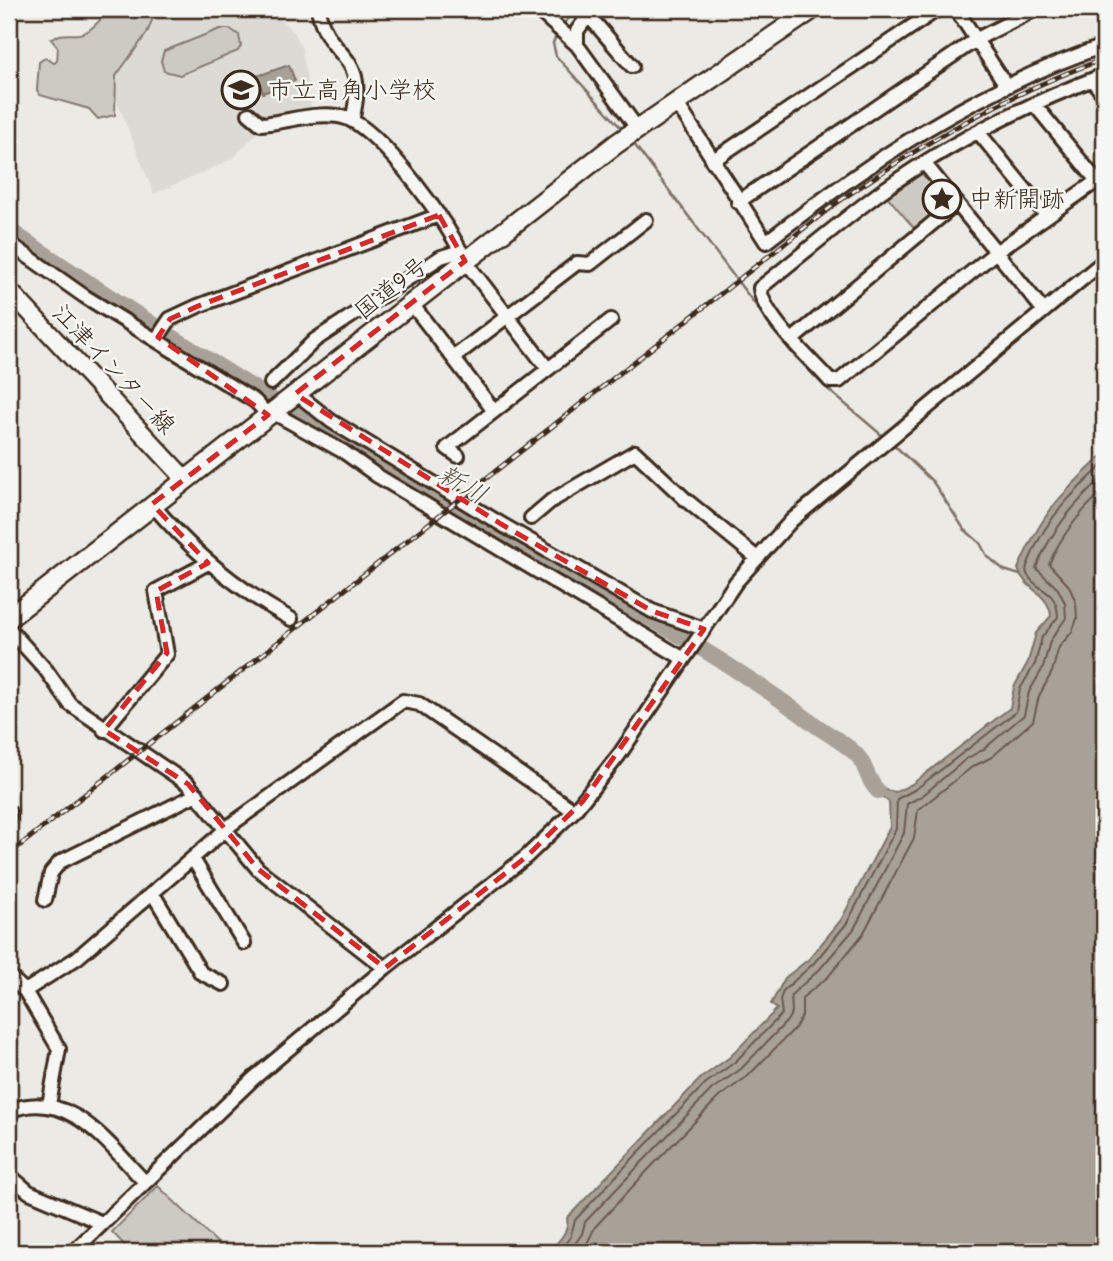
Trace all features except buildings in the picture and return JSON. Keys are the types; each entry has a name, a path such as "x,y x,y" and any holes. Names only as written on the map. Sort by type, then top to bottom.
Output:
{"highway":[{"name":"国道9号","path":"9,618 411,303 463,256 638,128 813,9"}],"main road":[{"name":"江津インター線","path":"9,290 185,479"}],"street":[{"path":"318,9 323,31 356,75 358,97 352,121"},
{"path":"537,9 577,45 638,128"},
{"path":"712,162 938,9"},
{"path":"956,9 1006,85"},
{"path":"738,202 977,39 1036,9"},
{"path":"577,45 576,34 590,12 632,66"},
{"path":"676,102 712,162 766,242 841,184 909,139 1006,85 1104,46"},
{"path":"1034,104 1101,179 996,252 839,381 830,381 761,297 760,288 883,191 979,133 1034,104 1098,78 1104,95"},
{"path":"249,114 261,124 327,116 352,121 401,164 439,215 463,256 548,369"},
{"path":"979,133 1047,216"},
{"path":"925,164 1044,311"},
{"path":"793,339 957,204"},
{"path":"157,338 167,322 209,302 439,215"},
{"path":"454,357 577,263 590,264 646,220"},
{"path":"9,243 84,296 157,338 272,412 686,656"},
{"path":"271,383 315,340 441,257 463,256"},
{"path":"73,1252 253,1079 385,968 494,884 574,811 606,773 703,631 757,558 802,511 1104,261"},
{"path":"411,303 494,411"},
{"path":"458,456 447,448 611,320"},
{"path":"294,395 331,421 501,524 652,611 703,631"},
{"path":"531,518 551,501 635,452 686,500 757,558"},
{"path":"152,504 184,542 208,563 291,619"},
{"path":"104,730 167,654 156,591 208,563"},
{"path":"9,629 46,670 70,704 197,794 258,869 385,968"},
{"path":"25,991 77,958 226,831 403,701 413,701 574,811"},
{"path":"45,900 51,873 60,862 197,794"},
{"path":"9,812 9,818"},
{"path":"193,859 244,943"},
{"path":"153,894 201,973 223,984"},
{"path":"9,976 25,991 59,1049 50,1105"},
{"path":"9,1111 31,1103 50,1105 85,1122 145,1182"},
{"path":"9,1175 29,1192 102,1223"}],"highlighted area":[{"path":"439,215 465,261 295,394 501,524 652,611 704,629 583,801 526,857 385,968 258,869 188,784 104,730 167,653 156,591 208,563 152,504 268,415 158,337 170,319 198,306"}],"shaded area":[{"path":"109,9 151,9 154,15 147,33 116,76 115,115 98,119 89,109 40,95 37,90 39,62 45,58 54,63 57,61 58,48 51,39 88,31"},
{"path":"151,9 269,9 295,33 302,49 312,114 259,131 232,159 154,194 110,84"},
{"path":"220,29 230,29 239,35 241,46 238,51 180,75 164,71 161,61 164,51"},
{"path":"916,174 923,174 945,201 945,207 918,229 913,227 886,195"},
{"path":"158,1186 227,1252 131,1252 112,1232"}],"water":[{"path":"289,65 295,81 263,93 257,76"},
{"path":"1104,454 1104,1252 548,1252 565,1233 567,1218 701,1078 730,1057 777,1009 771,1004 785,978 809,959 841,920 890,827 889,802 876,792 880,789 896,792 912,784 1010,708 1014,687 1028,662 1036,633 1051,616 1046,602 1026,582 1018,569 1044,519 1075,481"}],"waterway":[{"path":"563,25 576,9"},
{"path":"557,34 553,43 556,56 622,129"},
{"path":"634,144 791,352 831,392 885,438"},
{"name":"新川","path":"9,230 119,303 343,443 728,665 851,749 860,759 878,791"},
{"path":"891,442 933,482 964,529 980,543 987,556 1004,570 1020,575"}],"railway":[{"path":"9,854 831,207 896,163 997,105 1104,59"}],"place":[{"name":"市立高角小学校","path":"241,90"},
{"name":"中新開跡","path":"942,199"}]}
